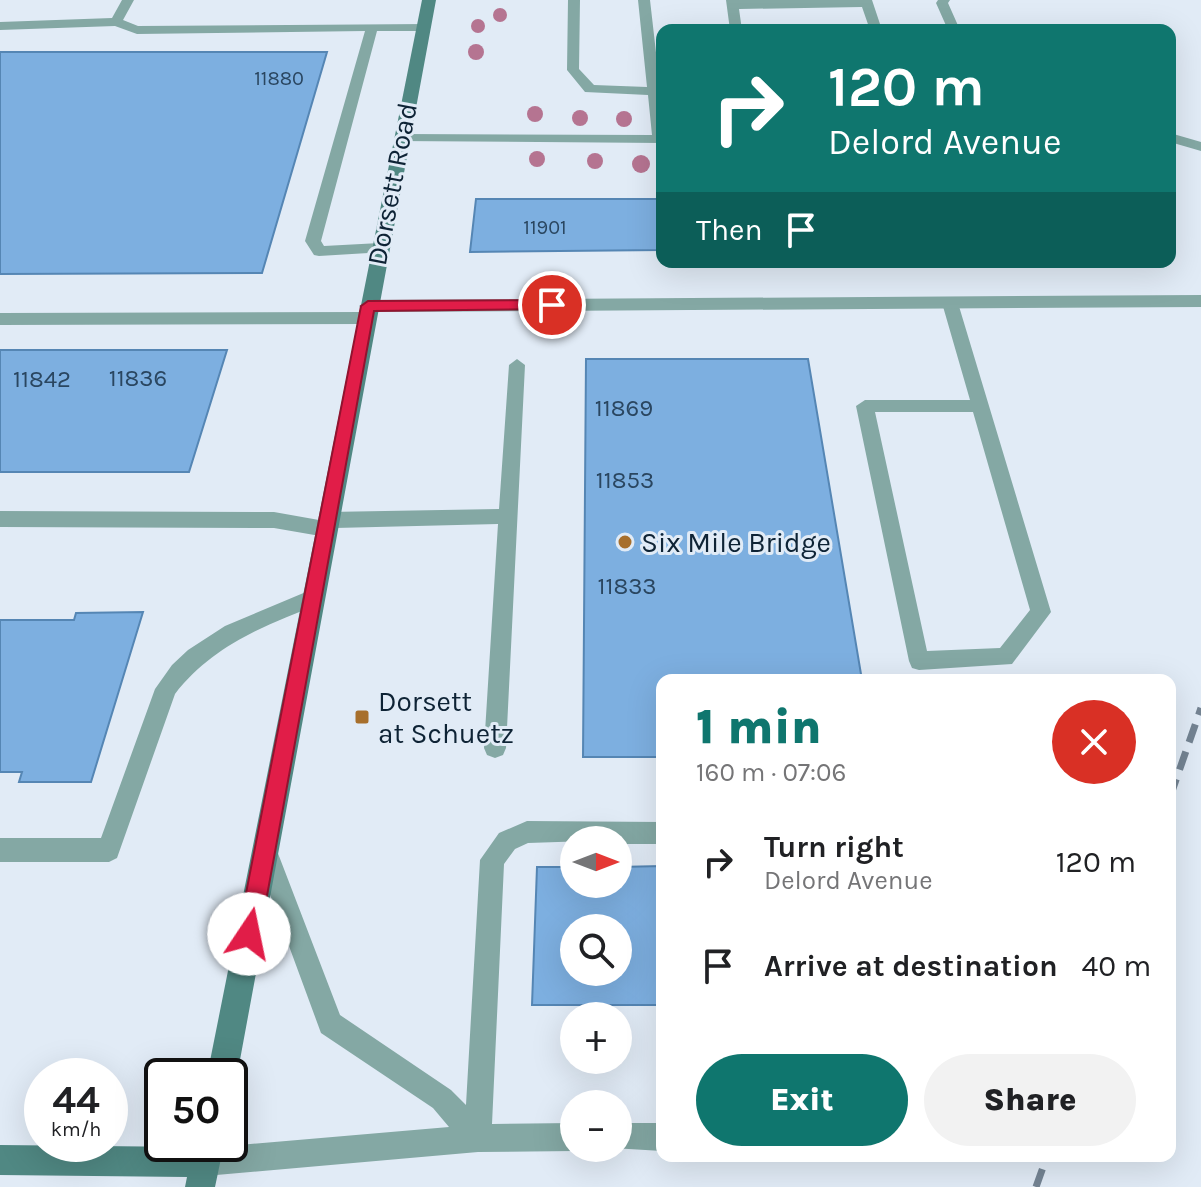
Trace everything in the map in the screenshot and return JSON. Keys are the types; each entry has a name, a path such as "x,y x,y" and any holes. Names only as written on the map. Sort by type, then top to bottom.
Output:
{"main road":[{"name":"Dorsett Road","path":"225,1058 429,0"},
{"path":"0,1160 205,1164"}],"street":[{"path":"367,312 1201,301"}],"lane":[{"path":"116,22 128,0"},
{"path":"574,0 573,70 590,89 654,91"},
{"path":"644,0 656,105"},
{"path":"944,0 942,3 951,24"},
{"path":"735,24 733,3 867,1 874,24"},
{"path":"0,26 116,22 137,30 423,27"},
{"path":"372,27 313,241 319,251 380,248"},
{"path":"401,138 656,139"},
{"path":"1176,139 1201,147"},
{"path":"950,303 1041,612 1005,657 919,661 865,406 980,406"},
{"path":"0,319 367,312"},
{"path":"495,748 517,365"},
{"path":"0,519 274,520 327,524 508,516"},
{"path":"0,850 109,850 166,689 174,676 241,626 313,598"},
{"path":"478,1138 492,860 507,841 527,832 656,833"},
{"path":"265,849 330,1024 442,1099 478,1138"},
{"path":"205,1164 478,1138 560,1137"},
{"path":"632,1137 656,1137"}],"building":[{"path":"0,52 327,52 262,273 0,274"},
{"path":"476,199 656,199 656,250 470,252"},
{"path":"0,350 227,350 189,472 0,472"},
{"path":"586,359 808,359 861,674 656,674 656,757 583,757"},
{"path":"143,612 91,782 19,782 22,772 0,772 0,620 74,620 76,613"},
{"path":"656,866 656,1005 560,1002 560,1005 532,1005 537,867 560,867 560,898 632,898 632,867"}],"railway":[{"path":"1176,780 1201,708"},
{"path":"1036,1187 1045,1162"}],"place":[{"name":"Six Mile Bridge","path":"625,542"},
{"name":"Dorsett at Schuetz","path":"362,717"}],"route":[{"path":"249,934 368,306 552,305"}]}
